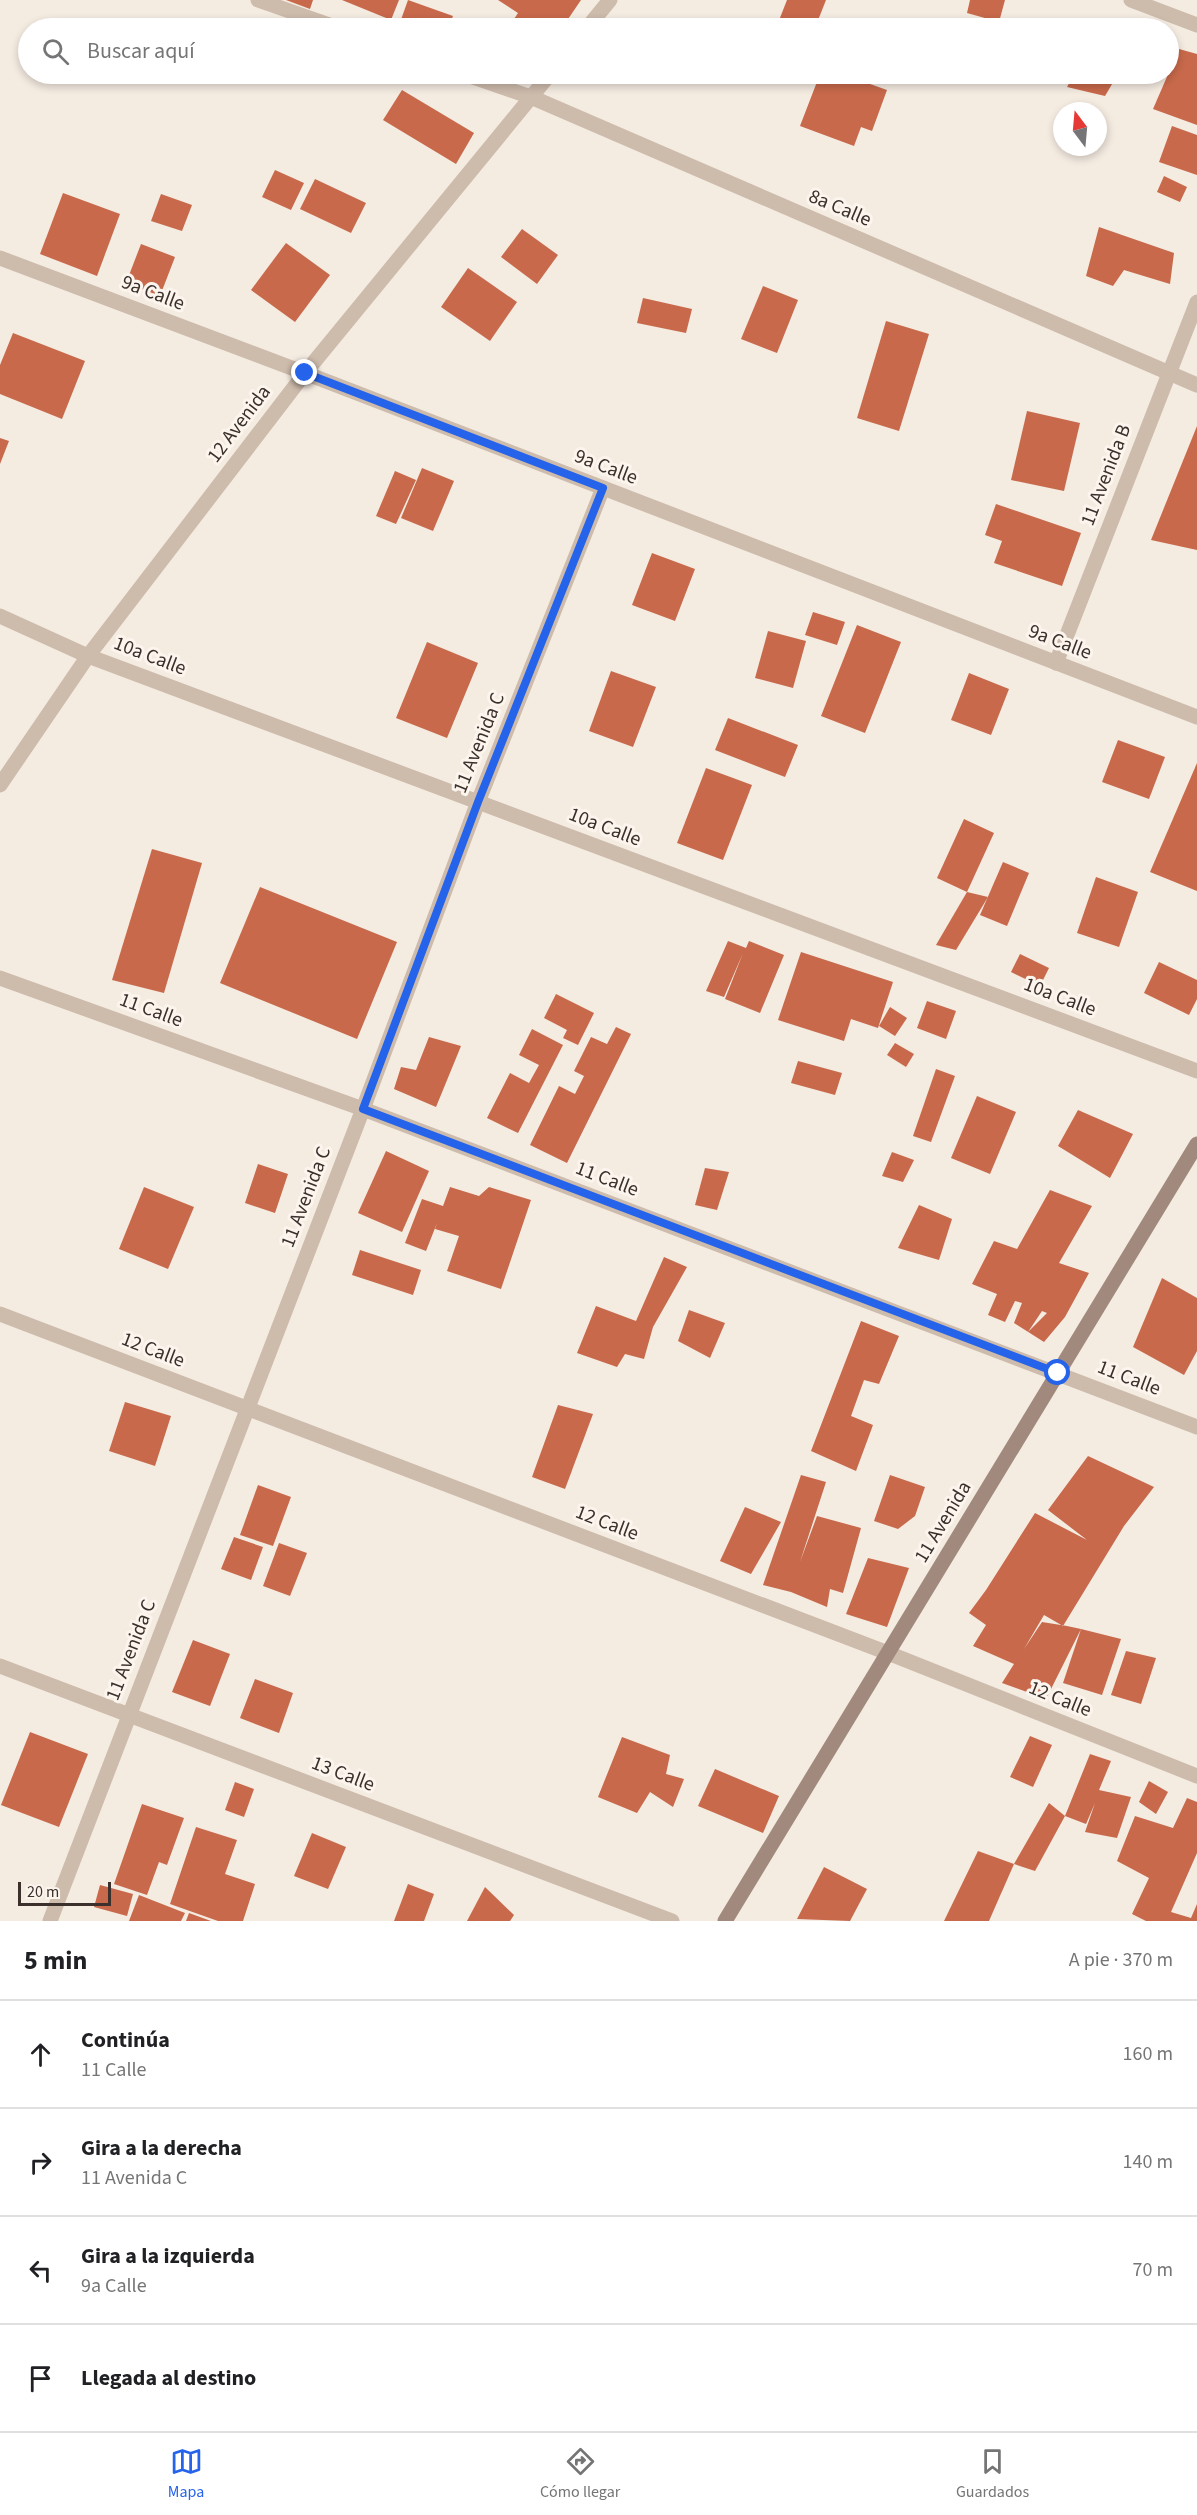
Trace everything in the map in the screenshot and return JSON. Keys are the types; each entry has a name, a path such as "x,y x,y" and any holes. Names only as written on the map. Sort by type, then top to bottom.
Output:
{"street":[{"path":"258,0 309,18"},
{"path":"595,18 610,0"},
{"path":"1131,0 1179,18"},
{"path":"1179,18 1197,25"},
{"name":"8a Calle","path":"493,84 531,97 1197,385"},
{"name":"12 Avenida","path":"0,785 88,656 305,373 542,84"},
{"name":"9a Calle","path":"0,258 305,373 1197,717"},
{"name":"11 Avenida B","path":"1056,663 1197,302"},
{"name":"11 Avenida C","path":"50,1921 363,1109 478,802 603,488"},
{"name":"10a Calle","path":"0,616 88,656 1197,1071"},
{"name":"11 Calle","path":"0,978 363,1109 1197,1427"},
{"name":"11 Avenida","path":"725,1921 1197,1144"},
{"name":"12 Calle","path":"0,1314 888,1653 1197,1776"},
{"name":"13 Calle","path":"0,1666 672,1921"}],"building":[{"path":"286,0 313,0 310,9"},
{"path":"342,0 399,0 392,18 386,18"},
{"path":"408,0 453,16 452,18 402,18"},
{"path":"498,0 581,0 569,18 515,18 518,13"},
{"path":"787,0 826,0 819,18 780,18"},
{"path":"970,0 1005,0 1000,18 985,18 967,13"},
{"path":"1179,49 1197,54 1197,125 1153,109 1164,84 1179,84"},
{"path":"816,84 870,84 887,90 872,131 861,127 854,146 800,126"},
{"path":"1069,84 1112,84 1105,96 1067,87"},
{"path":"402,90 474,133 456,164 383,120"},
{"path":"1172,126 1197,135 1197,175 1159,162"},
{"path":"275,170 304,183 291,210 262,197"},
{"path":"1164,176 1187,187 1180,202 1157,192"},
{"path":"315,179 366,203 351,233 300,209"},
{"path":"63,193 120,214 97,276 40,254"},
{"path":"161,194 192,205 182,231 151,221"},
{"path":"1099,227 1174,253 1170,284 1124,270 1113,286 1086,276"},
{"path":"522,229 558,255 537,284 501,257"},
{"path":"286,243 330,275 295,322 251,290"},
{"path":"141,244 175,257 160,296 126,283"},
{"path":"468,268 517,302 490,341 441,307"},
{"path":"763,286 798,300 777,353 741,339"},
{"path":"643,298 692,309 686,333 637,323"},
{"path":"886,321 929,334 899,431 857,418"},
{"path":"13,333 85,361 62,419 0,394 0,365"},
{"path":"1027,411 1080,423 1064,491 1011,480"},
{"path":"1197,426 1197,550 1151,540"},
{"path":"0,438 9,441 0,464"},
{"path":"422,468 454,481 433,531 401,518"},
{"path":"395,471 416,480 396,524 376,516"},
{"path":"996,504 1081,533 1062,586 994,563 1002,541 985,535"},
{"path":"652,553 695,569 675,621 632,605"},
{"path":"813,612 845,622 837,645 805,635"},
{"path":"857,625 901,642 865,733 821,716"},
{"path":"768,631 806,641 793,688 755,678"},
{"path":"427,642 478,663 447,738 396,718"},
{"path":"611,671 656,687 633,747 589,731"},
{"path":"969,673 1009,689 991,735 951,720"},
{"path":"728,718 798,745 785,777 715,750"},
{"path":"1118,740 1165,757 1149,799 1102,782"},
{"path":"1197,763 1197,891 1150,872"},
{"path":"706,768 752,785 723,860 677,843"},
{"path":"964,819 994,833 967,892 937,878"},
{"path":"152,849 202,863 164,993 112,980"},
{"path":"1003,862 1029,873 1007,926 980,915"},
{"path":"1096,877 1138,892 1119,947 1077,933"},
{"path":"260,887 397,942 357,1039 220,983"},
{"path":"967,892 988,897 956,950 936,945"},
{"path":"728,941 746,948 749,941 784,955 760,1013 725,999 743,953 724,997 706,991"},
{"path":"801,952 893,982 878,1028 851,1019 844,1041 778,1020"},
{"path":"1020,954 1049,968 1040,986 1011,972"},
{"path":"1159,962 1197,980 1197,999 1189,1015 1144,993"},
{"path":"556,994 594,1013 578,1045 563,1038 567,1030 544,1018"},
{"path":"927,1001 956,1011 946,1039 917,1028"},
{"path":"890,1007 907,1018 895,1036 879,1026"},
{"path":"616,1027 631,1034 567,1163 530,1145 559,1086 575,1094 584,1076 574,1071 591,1037 607,1044"},
{"path":"532,1029 563,1045 518,1133 487,1118 510,1073 529,1083 539,1065 519,1055"},
{"path":"429,1037 461,1046 436,1107 394,1089 401,1067 416,1070"},
{"path":"895,1043 914,1054 906,1067 887,1055"},
{"path":"798,1061 842,1073 835,1095 791,1083"},
{"path":"936,1069 955,1076 931,1142 913,1136"},
{"path":"977,1096 1016,1112 990,1174 951,1158"},
{"path":"1078,1110 1133,1134 1110,1178 1058,1146"},
{"path":"386,1151 429,1171 402,1232 358,1213"},
{"path":"892,1152 914,1160 903,1182 882,1176"},
{"path":"258,1164 288,1174 275,1213 245,1203"},
{"path":"705,1168 729,1172 717,1210 695,1205"},
{"path":"144,1187 194,1207 168,1269 119,1249"},
{"path":"450,1187 479,1196 489,1187 531,1200 501,1289 447,1271 459,1236 435,1229 437,1223 426,1251 405,1243 422,1199 443,1206"},
{"path":"1050,1190 1092,1206 1059,1263 1089,1273 1065,1317 1044,1342 1028,1332 1014,1323 1022,1303 1015,1301 1005,1322 988,1315 997,1294 972,1284 994,1241 1017,1249","holes":["1042,1311 1047,1313 1028,1332"]},
{"path":"919,1205 952,1219 939,1260 898,1248"},
{"path":"360,1250 421,1270 413,1295 352,1275"},
{"path":"664,1257 687,1267 653,1327 644,1359 625,1354 617,1367 577,1353 596,1306 636,1321"},
{"path":"1162,1278 1197,1298 1197,1351 1184,1375 1133,1347"},
{"path":"689,1310 725,1323 710,1358 678,1341"},
{"path":"861,1321 899,1336 879,1384 864,1380 851,1416 873,1425 856,1471 811,1451"},
{"path":"125,1402 171,1416 155,1466 109,1451"},
{"path":"558,1405 593,1414 565,1489 532,1477"},
{"path":"1088,1456 1154,1487 1124,1526 1063,1625 1081,1629 1046,1699 1002,1683 1014,1664 973,1646 986,1625 969,1613 1035,1513 1087,1540 1048,1510","holes":["1044,1615 1061,1625 1042,1622 1024,1649"]},
{"path":"801,1475 826,1482 800,1562 817,1516 861,1528 843,1593 830,1589 827,1607 791,1592 763,1585"},
{"path":"890,1475 925,1487 915,1516 898,1529 874,1521"},
{"path":"258,1485 291,1497 273,1546 240,1535"},
{"path":"745,1507 781,1522 751,1574 720,1561"},
{"path":"234,1537 263,1547 251,1580 221,1569"},
{"path":"279,1543 307,1553 290,1596 263,1586"},
{"path":"868,1558 909,1568 887,1627 846,1614"},
{"path":"1081,1629 1121,1639 1102,1695 1063,1683"},
{"path":"193,1640 230,1654 210,1706 172,1692"},
{"path":"1126,1651 1156,1658 1141,1704 1111,1695"},
{"path":"255,1679 293,1693 279,1733 240,1718"},
{"path":"30,1732 88,1754 59,1827 1,1805"},
{"path":"1030,1736 1052,1745 1033,1787 1010,1777"},
{"path":"622,1737 670,1755 666,1774 684,1779 673,1807 650,1792 637,1813 598,1797"},
{"path":"1090,1754 1111,1761 1099,1790 1131,1797 1117,1838 1085,1832 1095,1803 1086,1824 1065,1816"},
{"path":"715,1769 779,1796 763,1833 698,1806"},
{"path":"1149,1781 1168,1792 1156,1814 1139,1802"},
{"path":"235,1782 254,1789 244,1817 225,1810"},
{"path":"1187,1798 1197,1802 1197,1853 1171,1912 1191,1918 1197,1904 1197,1921 1146,1921 1132,1914 1149,1878 1117,1861 1135,1816 1173,1828"},
{"path":"1049,1803 1065,1816 1035,1871 1014,1864"},
{"path":"142,1804 184,1818 167,1865 159,1862 147,1895 114,1884"},
{"path":"196,1827 237,1840 225,1874 255,1884 243,1921 218,1921 170,1904"},
{"path":"312,1833 346,1847 328,1889 294,1876"},
{"path":"978,1851 1014,1864 989,1921 944,1921"},
{"path":"824,1867 867,1889 850,1921 797,1919"},
{"path":"408,1884 434,1894 424,1921 394,1921"},
{"path":"100,1885 133,1894 127,1916 94,1907"},
{"path":"485,1887 514,1915 510,1921 467,1921"},
{"path":"139,1895 185,1913 181,1921 129,1921"},
{"path":"189,1913 211,1921 186,1921"}],"route":[{"path":"305,373 603,488 478,802 363,1109 1058,1373"}]}
